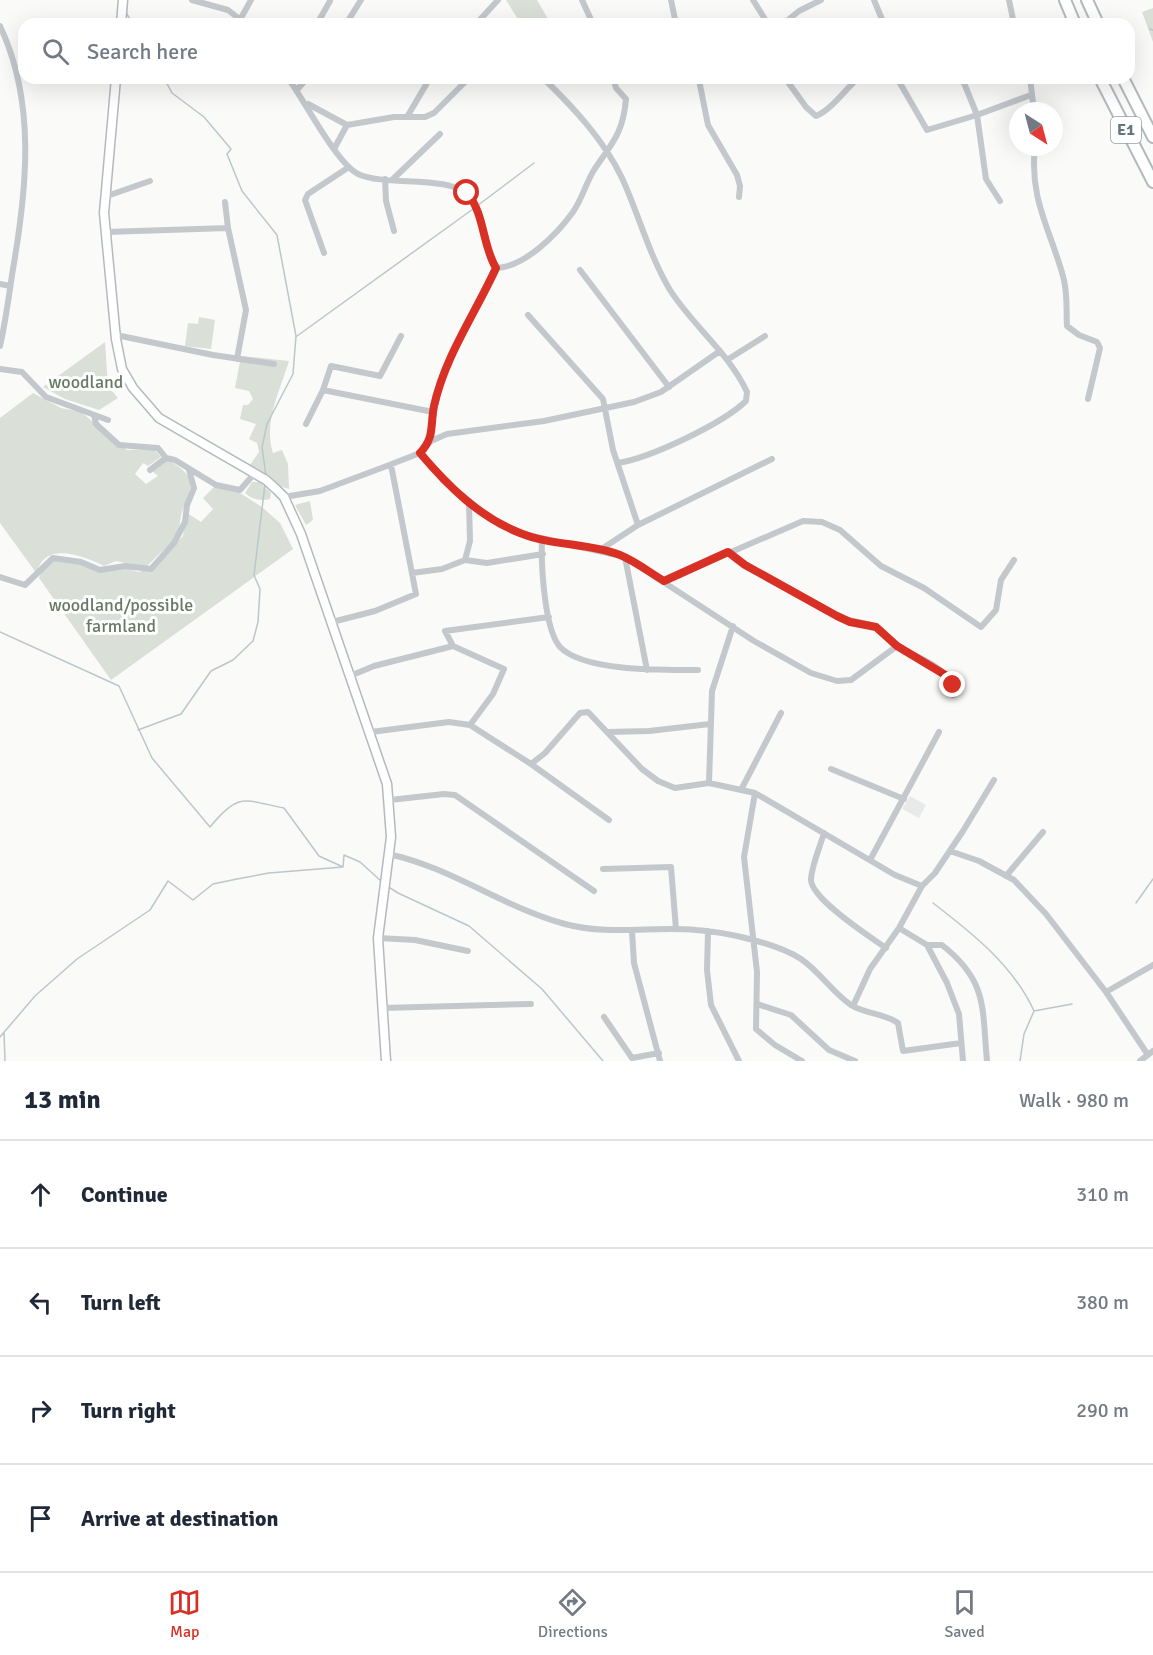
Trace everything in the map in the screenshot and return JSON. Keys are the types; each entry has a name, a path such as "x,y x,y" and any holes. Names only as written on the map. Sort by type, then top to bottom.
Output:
{"highway":[{"path":"1065,0 1072,18"},
{"path":"1088,0 1096,18"},
{"name":"E1","path":"1103,84 1153,182"},
{"name":"E1","path":"1126,84 1153,137"}],"main road":[{"path":"122,18 123,0"},
{"path":"116,84 106,232 116,335 122,369 132,388 159,418 254,474 284,497 301,534 371,732 390,800 391,837 378,938 386,1061"}],"street":[{"path":"192,0 214,4 241,18 252,0"},
{"path":"350,18 361,0"},
{"path":"482,18 498,0"},
{"path":"582,0 590,18"},
{"path":"671,0 675,18"},
{"path":"753,0 764,18"},
{"path":"790,18 821,0"},
{"path":"874,0 882,18"},
{"path":"1009,0 1013,18"},
{"path":"320,18 330,1"},
{"path":"0,26 12,52 18,77"},
{"path":"0,346 23,206 26,148 19,84"},
{"path":"292,84 308,104 334,149 349,167 359,174 385,179 449,185 467,193 476,206 488,255 496,268"},
{"path":"297,90 302,84"},
{"path":"407,117 426,84"},
{"path":"308,104 347,125 407,117 425,117 434,113 462,84"},
{"path":"549,84 574,110 607,152 622,178 658,270 673,294 727,360 747,392 746,401 736,411 675,442 618,463"},
{"path":"496,268 509,268 554,233 574,211 586,185 620,132 626,99 615,84"},
{"path":"701,84 706,118 734,169 740,186 740,197"},
{"path":"790,84 816,116 833,105 839,95 851,84"},
{"path":"901,84 927,130 1031,95"},
{"path":"965,84 977,115 986,178 1000,201"},
{"path":"1030,84 1032,102"},
{"path":"334,149 347,125"},
{"path":"393,179 440,135"},
{"path":"1034,156 1032,178 1064,277 1068,308 1067,326 1078,335 1097,342 1100,348 1088,399"},
{"path":"324,253 305,200 308,194 349,167"},
{"path":"385,179 384,192 394,231"},
{"path":"107,196 150,181"},
{"path":"225,202 228,228 246,310 237,359"},
{"path":"106,232 228,228"},
{"path":"431,441 433,412 448,361 477,310 496,268"},
{"path":"580,270 669,387"},
{"path":"0,284 10,286"},
{"path":"528,315 597,390 605,409 618,463 638,525"},
{"path":"116,335 274,364"},
{"path":"306,424 323,390 331,366 380,376 400,336"},
{"path":"727,360 765,336"},
{"path":"284,497 321,491 391,465 420,453 431,441 461,431 544,422 634,402 669,387 720,351"},
{"path":"0,369 22,372 46,396 108,420"},
{"path":"323,390 433,412"},
{"path":"93,415 96,424 119,445 159,448 166,458"},
{"path":"420,453 443,480 469,502 507,527 542,539 625,557 664,581 685,598 805,669 837,681 852,680 897,646"},
{"path":"150,471 166,458 175,459 216,485 240,490 254,474"},
{"path":"599,550 638,525 772,459"},
{"path":"332,622 375,611 415,595 391,465"},
{"path":"0,577 25,585 54,558 81,562 99,570 125,566 151,569 174,543 185,522 187,505 194,488 189,470"},
{"path":"465,560 470,541 469,502"},
{"path":"664,581 803,521 822,522 840,530 881,566 924,588 981,627 996,610 1001,580 1014,560"},
{"path":"542,539 549,617 558,645 564,651 608,665 647,670 698,670"},
{"path":"728,552 745,565 837,616 850,622 876,627 897,646 947,676 953,685 953,695"},
{"path":"412,573 442,569 465,560 487,563 543,554"},
{"path":"625,557 647,670"},
{"path":"470,725 493,694 504,669 453,646 445,631 549,617"},
{"path":"709,783 712,691 733,626"},
{"path":"350,676 374,666 453,646"},
{"path":"531,764 545,753 580,713 588,712 642,769 658,781 675,788 709,783 742,788 755,793 870,860 922,886"},
{"path":"742,788 781,713"},
{"path":"371,732 449,722 470,725 531,764 609,820"},
{"path":"608,732 649,731 710,724"},
{"path":"870,860 939,732"},
{"path":"831,769 904,799"},
{"path":"853,1006 870,969 899,928 922,886 950,851 994,780"},
{"path":"755,793 744,857 755,942 756,1029 775,1045 801,1061"},
{"path":"390,800 444,794 455,795 594,891"},
{"path":"1006,876 1043,832"},
{"path":"824,833 811,879 813,888 846,920 886,948"},
{"path":"950,851 979,861 1014,880 1046,914 1151,1053 1141,1060"},
{"path":"388,854 429,866 512,904 567,925 632,931 676,929 708,931 755,942 801,959 853,1006 898,1023 903,1051 961,1043"},
{"path":"603,869 670,867 676,929"},
{"path":"899,928 927,945 947,983 959,1014 963,1061"},
{"path":"632,931 634,963 660,1061"},
{"path":"708,931 707,970 711,1005 739,1061"},
{"path":"378,938 415,940 468,951"},
{"path":"927,945 942,945 967,967 977,983 987,1061"},
{"path":"1106,992 1153,965"},
{"path":"383,1008 531,1004"},
{"path":"757,1004 791,1015 830,1050 855,1061"},
{"path":"604,1017 632,1058 658,1053"}],"shaded area":[{"path":"910,796 926,805 919,818 902,809"}],"green space":[{"path":"506,0 537,0 548,18 517,18"},
{"path":"1153,8 1153,42 1142,12"},
{"path":"199,317 215,320 211,349 185,346 188,323 198,324"},
{"name":"woodland","path":"105,342 108,386 118,398 99,410 65,399 43,387"},
{"path":"241,356 289,361 271,418 270,441 273,453 282,450 288,464 289,489 277,485 250,465 259,452 257,443 249,439 256,424 240,419 243,405 248,405 253,399 249,391 235,388"},
{"name":"woodland/possible farmland","path":"33,393 61,408 81,412 127,450 154,449 161,457 148,466 143,463 135,474 146,484 158,476 152,471 165,460 177,466 190,479 192,483 181,515 178,536 146,567 116,561 104,566 86,558 65,553 47,557 41,563 37,574 0,523 0,418"},
{"path":"252,482 260,482 271,493 270,499 257,499 245,493"},
{"name":"woodland/possible farmland","path":"216,485 240,493 262,507 280,523 293,549 111,680 39,578 43,567 57,557 107,571 122,567 139,572 152,568 183,536 187,513 201,522 213,509 203,498"},
{"path":"310,501 313,520 306,525 295,505"}],"waterway":[{"path":"125,11 129,18"},
{"path":"167,84 172,93 204,117 231,149 227,154 242,191 277,235 296,336 293,374 267,424 262,447 266,476"},
{"path":"477,206 534,163"},
{"path":"297,336 473,209"},
{"path":"138,730 181,714 211,671 233,660 253,641 258,622 260,589 254,575 265,484"},
{"path":"0,632 119,686 152,758 210,827 228,808 242,801 284,808 319,856 343,867 344,855 360,862 381,881"},
{"path":"0,1037 35,996 77,959 150,910 168,881 193,900 213,884 269,873 343,867"},
{"path":"1136,903 1153,879"},
{"path":"387,886 469,926 542,989 603,1061"},
{"path":"933,903 990,951 1015,979 1034,1011"},
{"path":"1020,1061 1024,1034 1034,1011 1072,1004"},
{"path":"4,1032 5,1061"}],"route":[{"path":"467,193 476,206 488,255 496,268 477,310 448,361 440,381 433,412 431,441 420,453 443,480 491,519 507,527 542,539 618,554 664,581 728,552 745,565 837,616 850,622 876,627 897,646 928,662 947,676 953,685"}]}
